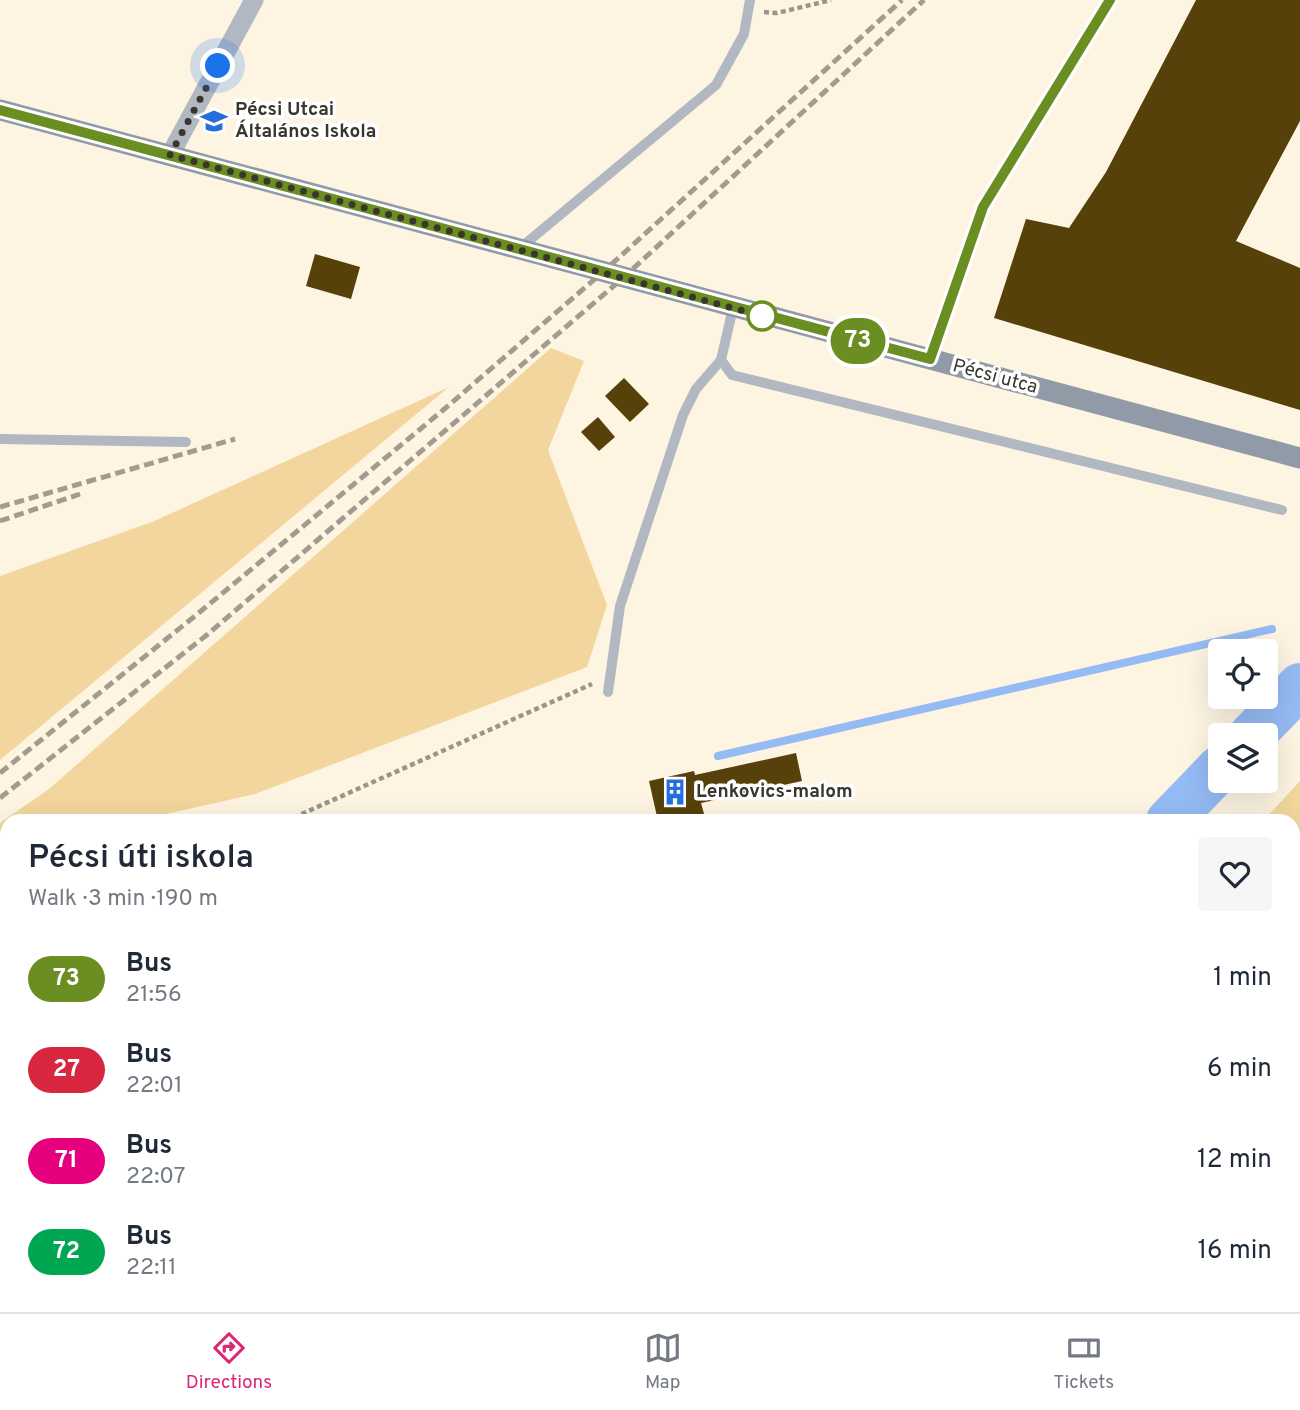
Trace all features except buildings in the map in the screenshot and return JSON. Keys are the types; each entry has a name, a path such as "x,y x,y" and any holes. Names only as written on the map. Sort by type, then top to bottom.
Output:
{"street":[{"path":"170,155 254,0"},
{"name":"Pécsi utca","path":"0,110 1300,458"}],"lane":[{"path":"930,359 983,207 1110,0"},
{"path":"518,250 716,85 744,34 749,5"},
{"path":"608,692 620,606 684,415 696,389 721,359 733,308"},
{"path":"721,359 732,375 1282,510"},
{"path":"0,439 186,442"}],"path":[{"path":"749,5 777,13 831,0"},
{"path":"302,814 610,677"}],"shaded area":[{"path":"551,348 584,361 548,450 607,605 587,667 255,794 166,814 13,814 49,789"},
{"path":"449,387 0,760 0,576 152,522"},
{"path":"1300,781 1300,814 1269,814"}],"waterway":[{"path":"718,756 1272,629"},
{"path":"1264,723 1300,686"},
{"path":"1176,814 1208,780"}],"railway":[{"path":"0,773 442,411 603,272 902,0"},
{"path":"0,798 208,634 623,278 924,0"},
{"path":"0,507 235,439"},
{"path":"0,521 80,494"}],"bus line":[{"name":"73","path":"0,110 930,359 983,207 1110,0"}],"place":[{"name":"Pécsi Utcai Általános Iskola","path":"214,121"},
{"name":"Lenkovics-malom","path":"675,792"}],"route":[{"path":"218,66 170,155 762,316"}]}
